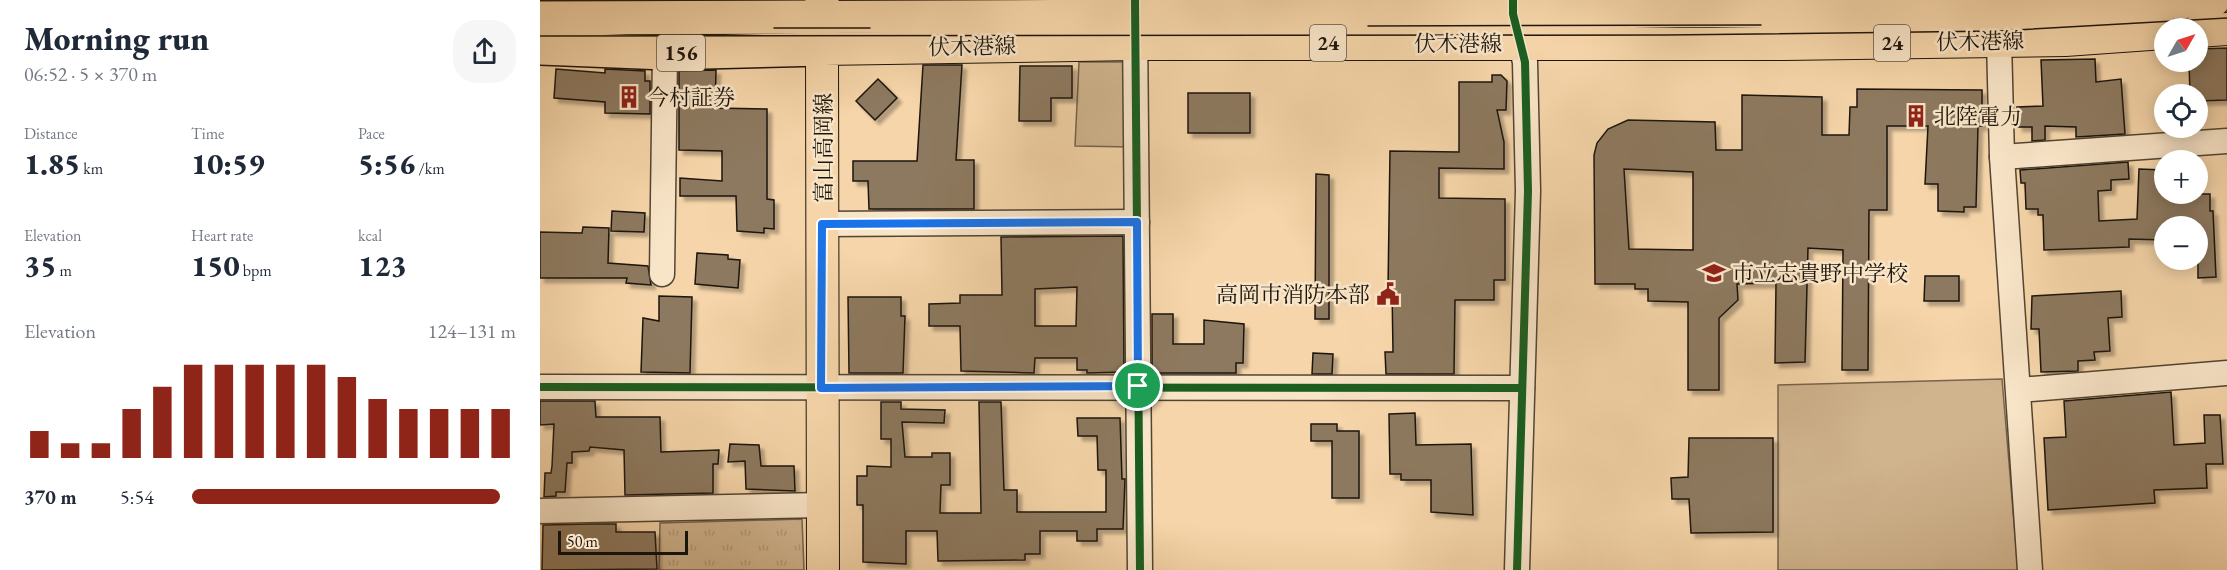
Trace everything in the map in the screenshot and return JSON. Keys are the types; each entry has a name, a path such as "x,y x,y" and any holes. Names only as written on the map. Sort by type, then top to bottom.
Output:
{"highway":[{"name":"156","path":"540,18 822,8"},
{"path":"822,8 822,49"},
{"name":"156","path":"540,48 664,53 822,49"}],"main road":[{"name":"伏木港線","path":"1515,19 1784,44 1998,19 2214,0"},
{"name":"伏木港線","path":"822,8 1136,20 1515,19 1785,7 1998,19 2154,32"},
{"name":"伏木港線","path":"822,49 1136,20"},
{"path":"2208,31 2227,30"},
{"name":"富山高岡線","path":"822,49 823,570"}],"street":[{"path":"1784,44 1785,7"},
{"path":"1515,19 1526,62 1528,191 1517,570"},
{"path":"1998,19 2002,157 2030,570"},
{"path":"1136,20 1140,570"},
{"path":"662,274 664,53"},
{"path":"2002,157 2227,141"},
{"path":"822,224 1137,222"},
{"path":"2019,390 2227,373"},
{"path":"540,387 1522,388"},
{"path":"540,511 822,505"}],"green space":[{"path":"1079,62 1133,62 1132,147 1075,146"},
{"path":"2002,379 2018,570 1778,570 1778,385"},
{"path":"802,519 804,570 659,570 660,523"}],"building":[{"path":"2227,48 2227,100 2208,101 2208,84 2190,84 2189,72 2208,72 2208,49"},
{"path":"2095,59 2096,82 2121,79 2125,134 2076,137 2076,127 2045,126 2045,140 2032,141 2032,127 2018,127 2017,107 2043,106 2041,60"},
{"path":"923,65 962,65 956,160 974,160 974,209 869,209 868,181 853,181 853,161 917,161"},
{"path":"1020,66 1072,66 1072,98 1051,98 1051,121 1019,121"},
{"path":"556,69 605,73 605,69 645,71 645,81 650,81 650,114 605,113 605,102 554,98"},
{"path":"716,70 715,108 767,109 767,199 774,200 774,229 764,228 764,233 737,231 736,196 680,196 680,178 722,181 722,151 679,150 679,71"},
{"path":"1492,75 1501,75 1507,81 1506,110 1497,110 1504,142 1504,169 1439,168 1439,198 1505,199 1505,280 1494,280 1494,300 1455,300 1454,374 1386,374 1385,352 1393,352 1392,289 1388,289 1390,151 1459,152 1459,82 1492,82"},
{"path":"878,79 897,98 875,120 856,101"},
{"path":"1857,89 1982,90 1982,126 1978,126 1976,207 1964,207 1964,212 1938,211 1938,184 1925,184 1928,126 1887,126 1887,210 1869,210 1868,370 1842,370 1843,250 1808,248 1805,362 1775,363 1776,283 1737,284 1738,300 1719,318 1719,390 1688,390 1688,302 1648,301 1648,289 1635,289 1635,284 1595,284 1594,155 1597,143 1608,129 1628,120 1715,122 1716,150 1742,150 1742,95 1822,97 1822,135 1849,135 1850,107 1857,107","holes":["1624,169 1693,172 1693,250 1629,249"]},
{"path":"1188,93 1250,93 1250,133 1188,133"},
{"path":"2128,162 2129,179 2111,180 2111,190 2098,191 2099,221 2137,219 2139,169 2154,170 2154,204 2208,204 2208,194 2210,194 2216,277 2198,278 2198,270 2208,270 2208,216 2154,216 2154,240 2129,239 2129,247 2044,250 2043,215 2038,215 2038,209 2026,209 2025,183 2021,183 2020,170"},
{"path":"1316,174 1329,175 1329,319 1315,319"},
{"path":"612,211 645,213 644,232 611,231"},
{"path":"583,227 609,228 608,263 648,266 651,285 626,283 627,278 540,278 540,232 582,233"},
{"path":"1123,236 1124,372 1087,373 1087,370 1077,370 1077,358 1035,358 1034,373 961,371 960,326 929,326 929,304 960,303 960,295 1002,295 1001,237","holes":["1077,287 1076,326 1035,326 1035,289"]},
{"path":"697,253 728,255 728,259 740,260 738,288 695,284"},
{"path":"1925,276 1959,276 1959,301 1924,301"},
{"path":"2121,291 2122,317 2108,318 2110,351 2094,352 2095,360 2078,361 2078,371 2041,372 2039,329 2031,329 2032,296"},
{"path":"659,296 692,297 690,373 641,372 643,318 659,321"},
{"path":"848,297 901,297 901,316 905,316 903,373 849,373"},
{"path":"1152,314 1173,314 1173,344 1204,344 1204,320 1244,324 1243,363 1236,363 1236,373 1152,373"},
{"path":"1313,353 1333,354 1332,374 1312,374"},
{"path":"2171,392 2174,445 2205,443 2204,415 2220,415 2223,464 2206,464 2207,488 2154,490 2155,503 2048,510 2044,438 2066,437 2064,401"},
{"path":"540,401 595,401 596,417 660,417 661,452 719,450 718,464 713,464 713,493 625,495 624,450 590,447 589,451 572,452 572,463 567,463 565,492 556,492 556,496 544,497 545,473 551,473 552,466 554,424 540,425"},
{"path":"881,402 901,402 901,409 945,410 944,423 902,422 905,457 932,457 932,453 950,453 950,485 941,485 940,513 981,513 979,402 1001,402 1004,490 1017,490 1017,512 1106,512 1106,470 1098,470 1097,436 1078,436 1077,418 1120,418 1122,479 1125,479 1123,529 1097,529 1097,541 1077,541 1077,531 1040,531 1040,554 1025,554 1025,560 938,561 937,531 906,531 906,564 863,562 863,505 857,505 857,476 867,476 867,466 891,467 891,439 881,439"},
{"path":"1415,413 1416,445 1471,444 1473,515 1431,512 1431,480 1401,480 1401,474 1390,474 1389,414"},
{"path":"1311,424 1337,424 1337,431 1359,431 1359,498 1332,498 1332,441 1311,441"},
{"path":"1689,438 1773,438 1773,532 1691,533 1689,499 1672,499 1671,478 1688,477"},
{"path":"730,444 759,445 761,466 794,466 795,491 746,489 745,461 728,462"},
{"path":"616,524 616,532 655,532 657,569 542,570 543,525"}],"tram line":[{"path":"540,36 1666,35 1999,31 2227,18"},
{"path":"1368,26 1761,25"},
{"path":"774,28 870,28"}],"cycle path":[{"path":"1135,0 1140,570"},
{"path":"1513,0 1513,14 1525,62 1528,191 1517,570"},
{"path":"540,387 1522,388"}],"place":[{"name":"今村証券","path":"629,97"},
{"name":"北陸電力","path":"1916,116"},
{"name":"市立志貴野中学校","path":"1714,273"},
{"name":"高岡市消防本部","path":"1388,294"}],"route":[{"path":"1137,222 1138,386 821,388 822,224 1137,222"}]}
